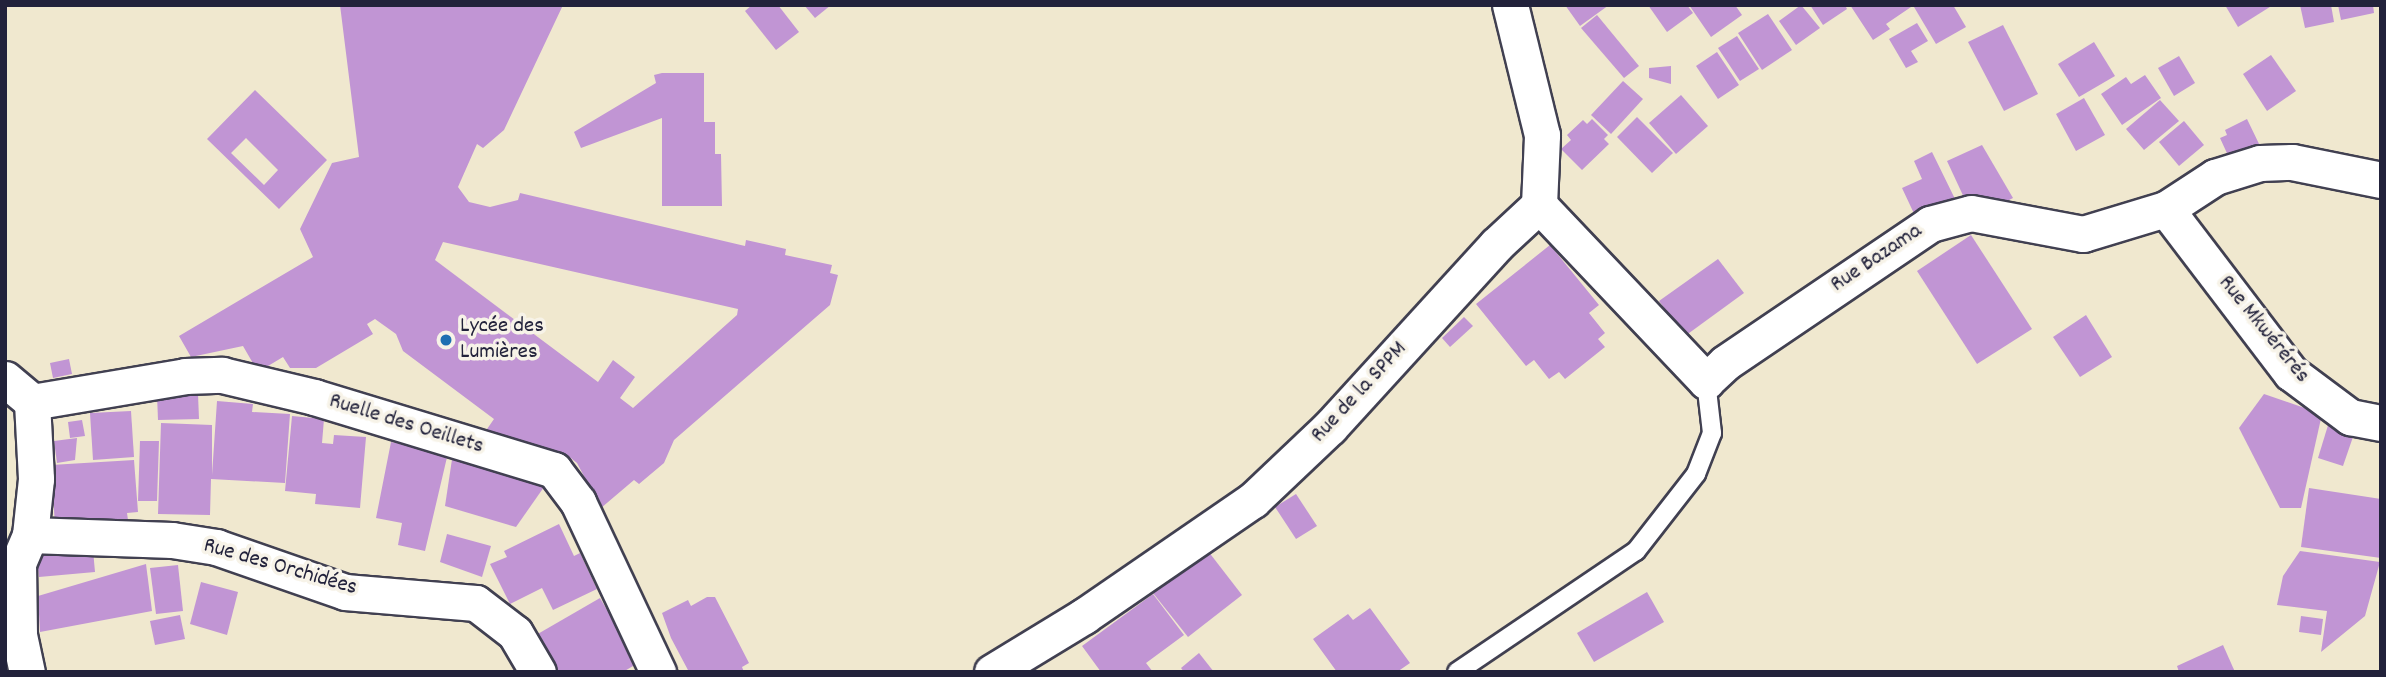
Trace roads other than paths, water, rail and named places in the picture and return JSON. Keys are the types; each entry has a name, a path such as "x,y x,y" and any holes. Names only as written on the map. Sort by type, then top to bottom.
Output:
{"street":[{"path":"1510,5 1542,135 1539,205 1706,380"},
{"name":"Rue Bazama","path":"1706,380 1725,363 1930,223 1971,213 2083,234 2166,209 2215,177 2260,163 2292,162 2381,180"},
{"name":"Rue de la SPPM","path":"992,672 1084,616 1253,500 1330,427 1496,245 1539,205"},
{"name":"Rue Mkwérérés","path":"2166,209 2291,373 2350,417 2381,423"},
{"name":"Ruelle des Oeillets","path":"32,402 185,376 222,375 314,397 554,470 578,502 658,672"},
{"path":"5,379 32,402 36,479 30,535 18,563 19,635 27,672"},
{"name":"Rue des Orchidées","path":"30,535 172,540 216,547 345,592 476,603 515,633 538,672"}],"lane":[{"path":"1457,672 1636,551 1696,474 1712,433 1706,380"}],"place":[{"name":"Lycée des Lumières","path":"446,340"}]}
